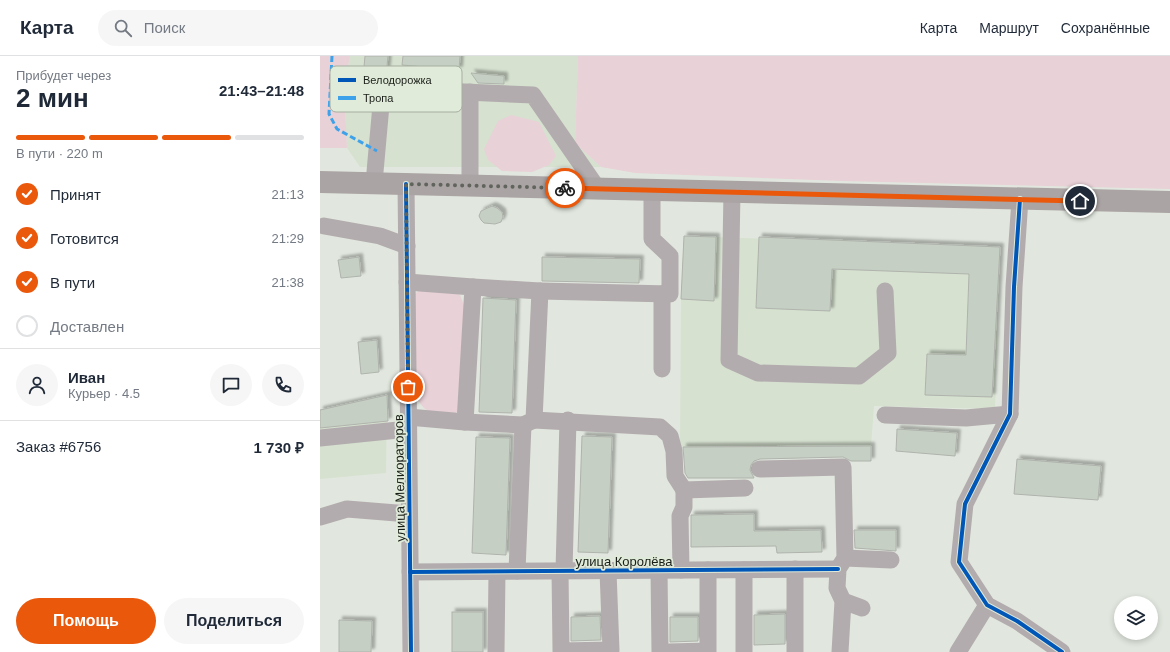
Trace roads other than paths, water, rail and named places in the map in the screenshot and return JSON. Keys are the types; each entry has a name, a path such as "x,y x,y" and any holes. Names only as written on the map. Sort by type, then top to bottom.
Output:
{"main road":[{"path":"320,182 1170,202"}],"street":[{"path":"462,92 533,95 598,189"},
{"path":"470,92 470,186"},
{"path":"374,183 380,112"},
{"name":"улица Мелиораторов","path":"406,184 411,652"},
{"path":"407,282 540,291 670,294 670,256 652,239 652,190"},
{"path":"732,192 729,360 758,373 859,376 888,353 885,291"},
{"path":"1020,199 1010,414 964,504 959,562 987,605 1017,621 1062,652"},
{"path":"324,226 380,236 407,246"},
{"path":"465,422 473,287"},
{"path":"517,571 528,422 540,291"},
{"path":"662,294 662,369"},
{"path":"885,415 966,418 1010,414"},
{"path":"320,438 408,423 528,422 568,420 660,427 670,436 674,451 675,476 684,490 684,507 680,516 680,570"},
{"path":"568,420 562,571 561,651 611,650 608,571"},
{"path":"760,469 843,467 842,564 837,588 843,601 840,652"},
{"path":"684,490 745,488"},
{"path":"320,517 347,509 409,514"},
{"name":"улица Королёва","path":"410,572 795,569 890,560"},
{"path":"795,569 795,652"},
{"path":"658,570 660,652"},
{"path":"669,652 708,651 708,570"},
{"path":"744,570 744,652"},
{"path":"496,572 496,652"},
{"path":"843,601 862,608"},
{"path":"958,652 987,605"}]}
